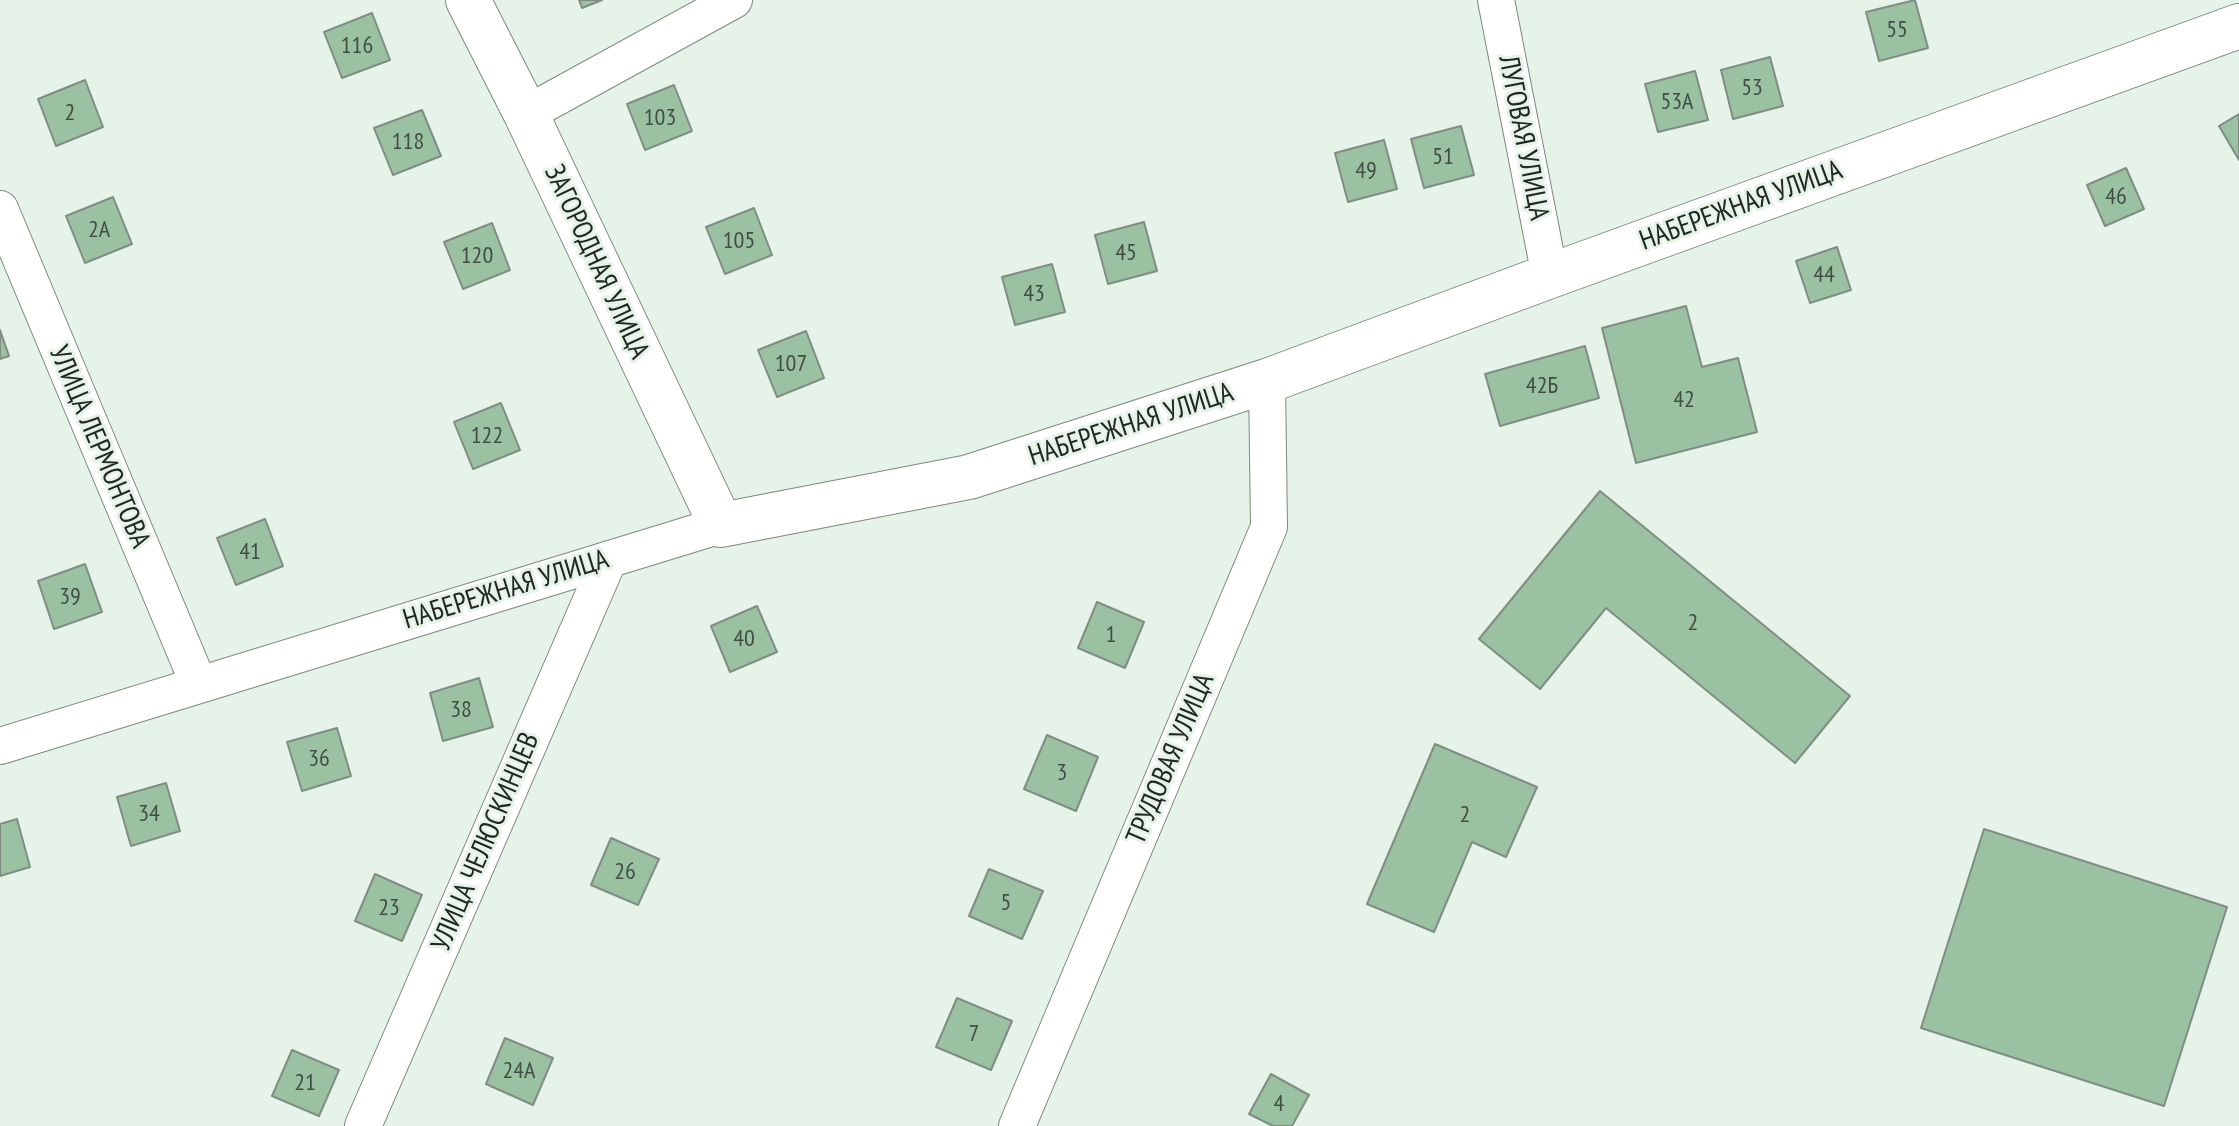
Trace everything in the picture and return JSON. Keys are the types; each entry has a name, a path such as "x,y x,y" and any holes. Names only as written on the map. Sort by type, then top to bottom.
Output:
{"street":[{"name":"ЗАГОРОДНАЯ УЛИЦА","path":"468,0 526,114 721,525"},
{"path":"526,114 734,0"},
{"name":"ЛУГОВАЯ УЛИЦА","path":"1496,0 1550,276"},
{"name":"НАБЕРЕЖНАЯ УЛИЦА","path":"0,746 721,525 969,477 1267,381 2239,26"},
{"name":"УЛИЦА ЛЕРМОНТОВА","path":"2,221 199,685"},
{"name":"ТРУДОВАЯ УЛИЦА","path":"1017,1126 1269,527 1267,381"},
{"name":"УЛИЦА ЧЕЛЮСКИНЦЕВ","path":"363,1126 609,559"}],"building":[{"path":"579,0 602,0 582,8"},
{"path":"1915,0 1928,48 1879,61 1866,12"},
{"path":"372,13 390,60 342,78 324,32"},
{"path":"1770,57 1783,106 1733,119 1721,70"},
{"path":"1695,71 1708,120 1658,132 1645,84"},
{"path":"85,80 103,127 56,146 38,99"},
{"path":"674,85 692,131 645,150 627,104"},
{"path":"422,110 441,156 393,175 374,128"},
{"path":"2239,114 2239,160 2219,126"},
{"path":"1461,126 1474,175 1424,188 1411,139"},
{"path":"1384,140 1397,189 1348,202 1335,153"},
{"path":"2126,168 2144,209 2105,226 2087,185"},
{"path":"113,197 132,244 85,263 66,216"},
{"path":"754,208 772,255 725,274 706,227"},
{"path":"1144,222 1157,271 1108,284 1095,235"},
{"path":"492,223 510,270 463,289 444,242"},
{"path":"1837,247 1851,290 1810,303 1796,261"},
{"path":"1052,264 1065,312 1015,325 1002,277"},
{"path":"1686,306 1702,367 1738,358 1757,432 1636,463 1602,328"},
{"path":"0,330 9,356 0,359"},
{"path":"806,331 824,378 777,397 758,350"},
{"path":"1585,346 1599,398 1500,426 1485,374"},
{"path":"501,403 520,450 473,469 454,422"},
{"path":"1600,491 1850,696 1795,763 1606,608 1540,689 1479,639"},
{"path":"265,519 283,566 236,585 217,538"},
{"path":"85,564 102,612 54,629 38,581"},
{"path":"1097,602 1144,622 1125,668 1078,648"},
{"path":"757,606 777,652 730,672 711,626"},
{"path":"479,678 493,727 443,741 430,693"},
{"path":"337,728 351,776 302,791 287,742"},
{"path":"1047,735 1098,757 1076,811 1024,789"},
{"path":"1435,744 1537,787 1506,857 1472,842 1434,932 1367,904"},
{"path":"166,783 180,831 131,846 117,797"},
{"path":"17,819 30,867 0,876 0,824"},
{"path":"1984,829 2227,907 2164,1106 1921,1028"},
{"path":"611,838 659,859 638,905 591,885"},
{"path":"989,869 1043,891 1022,939 969,916"},
{"path":"375,874 422,895 402,941 355,921"},
{"path":"957,998 1012,1021 991,1070 936,1047"},
{"path":"505,1038 553,1058 533,1105 486,1084"},
{"path":"292,1050 339,1070 319,1116 272,1096"},
{"path":"1271,1074 1309,1095 1292,1126 1273,1126 1249,1114"}]}
